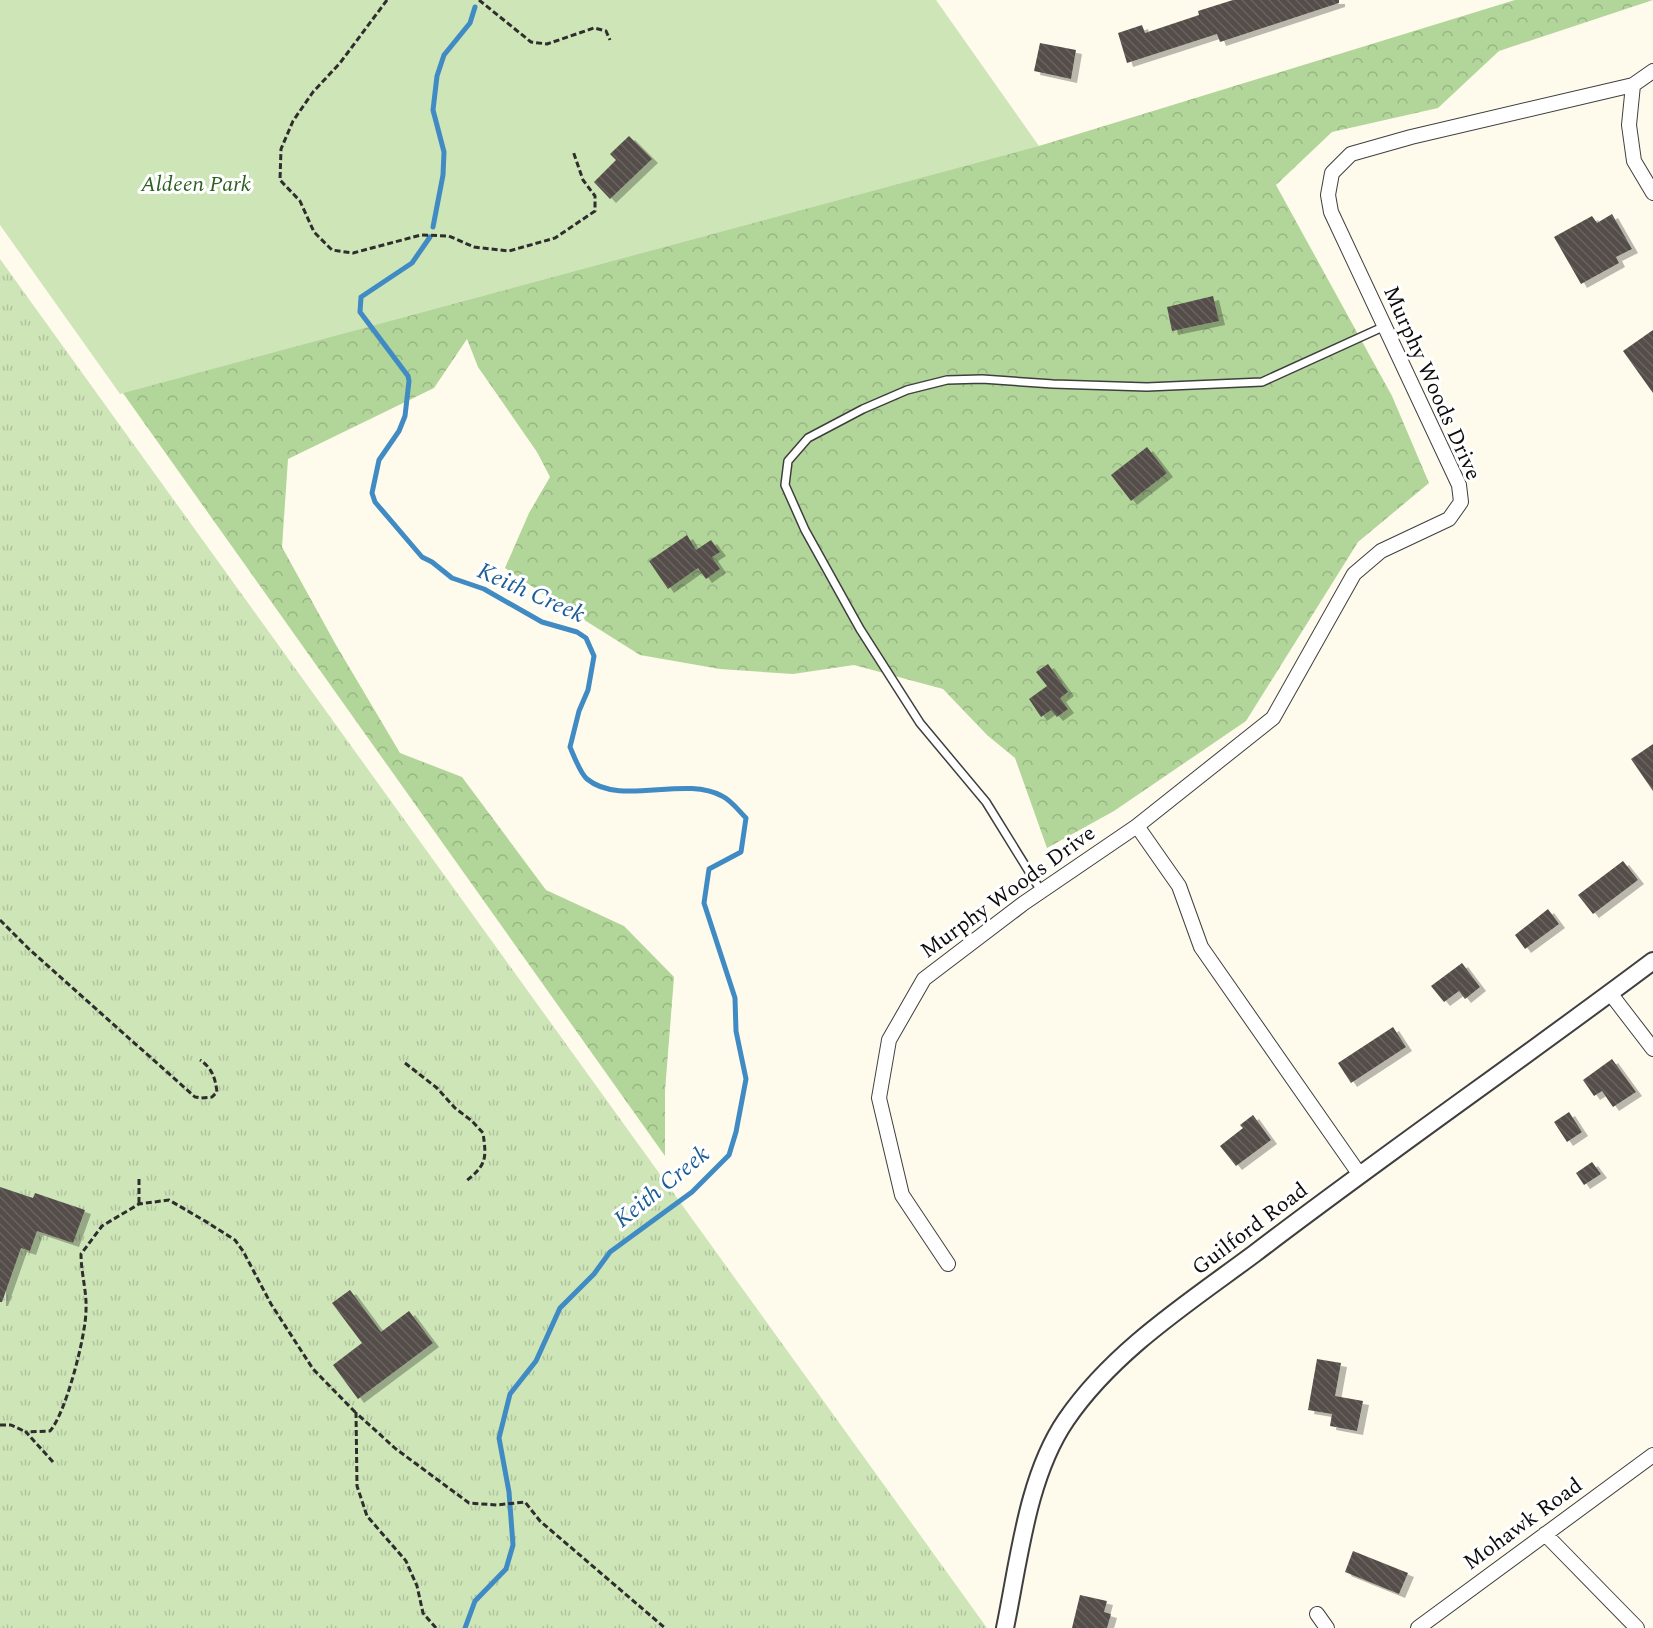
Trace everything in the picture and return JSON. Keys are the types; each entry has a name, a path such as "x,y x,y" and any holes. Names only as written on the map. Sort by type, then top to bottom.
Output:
{"street":[{"path":"1653,71 1633,86 1629,125 1634,160 1653,193"},
{"name":"Murphy Woods Drive","path":"948,1264 902,1195 879,1098 889,1040 924,979 1041,891 1137,826 1272,718 1354,574 1382,551 1419,531 1449,519 1461,502 1459,484 1331,212 1328,195 1332,173 1351,154 1411,137 1633,86"},
{"path":"1137,826 1179,886 1201,947 1360,1175"},
{"name":"Guilford Road","path":"1005,1628 1035,1483 1047,1453 1066,1420 1097,1381 1142,1340 1360,1175 1653,961"},
{"path":"1610,993 1653,1049"},
{"name":"Mohawk Road","path":"1418,1628 1653,1455"},
{"path":"1545,1534 1637,1628"},
{"path":"1317,1614 1327,1628"}],"lane":[{"path":"1041,891 986,802 920,723 860,629 804,530 785,485 788,461 808,438 863,409 907,390 937,383 982,379 1147,387 1262,382 1384,326"}],"path":[{"path":"387,0 340,63 313,92 293,121 281,149 280,180 300,201 314,232 332,250 353,253 421,235 449,236 474,247 509,251 555,238 595,211 595,196 583,180 573,151"},
{"path":"479,0 531,42 547,44 594,28 606,31 610,40"},
{"path":"0,921 195,1097 212,1097 216,1092 215,1079 212,1071 200,1060"},
{"path":"405,1063 437,1088 483,1133 484,1163 480,1170 465,1182"},
{"path":"139,1179 139,1204"},
{"path":"26,1432 50,1431 57,1423 64,1406 87,1310 81,1254 102,1226 139,1204 169,1200 235,1240 271,1304 313,1369 356,1413 396,1449 469,1503 497,1505 525,1502 540,1521 665,1628"},
{"path":"356,1413 357,1486 367,1516 406,1561 417,1586 423,1613 436,1628"},
{"path":"0,1425 11,1425 26,1432 53,1462"}],"green space":[{"path":"0,0 944,122 1039,146 1515,0 1653,0 1499,51 1438,108 1332,132 1276,185 1392,396 1429,483 1358,542 1246,721 1114,811 1047,848 1015,758 987,735 943,689 854,665 793,674 720,669 640,655 505,568 529,513 550,477 537,452 478,367 467,339 434,388 288,459 282,547 336,645 400,753 462,777 546,890 624,926 674,977 665,1091 665,1156 0,220"},
{"name":"Aldeen Park","path":"0,0 936,0 1039,146 120,394 0,225"},
{"path":"0,259 910,1521 987,1628 0,1628"}],"building":[{"path":"1233,0 1339,0 1339,3 1220,42 1217,34 1127,63 1118,33 1142,25 1145,33 1199,15 1198,11"},
{"path":"1040,43 1076,50 1071,79 1034,71"},
{"path":"629,136 652,159 610,199 594,182 616,160 610,154"},
{"path":"1612,214 1632,249 1616,257 1619,263 1581,284 1554,237 1592,216 1597,223"},
{"path":"1213,296 1219,321 1172,331 1167,307"},
{"path":"1653,330 1653,393 1623,351"},
{"path":"1147,447 1167,473 1131,501 1111,475"},
{"path":"687,535 696,550 711,540 720,552 712,557 720,569 706,579 698,568 668,589 649,561"},
{"path":"1048,664 1068,692 1060,698 1068,709 1057,717 1051,710 1041,717 1029,699 1047,686 1036,672"},
{"path":"1653,744 1653,791 1631,759"},
{"path":"1623,861 1638,880 1593,914 1578,895"},
{"path":"1548,909 1559,924 1525,949 1515,935"},
{"path":"1462,963 1480,987 1465,999 1459,991 1444,1002 1431,986"},
{"path":"1393,1027 1406,1047 1351,1083 1338,1063"},
{"path":"1612,1059 1636,1092 1613,1107 1602,1091 1594,1096 1583,1080"},
{"path":"1569,1112 1582,1132 1567,1142 1554,1122"},
{"path":"1253,1115 1271,1140 1236,1166 1220,1146 1243,1128 1240,1125"},
{"path":"1592,1162 1601,1174 1584,1185 1576,1173"},
{"path":"0,1187 33,1198 35,1193 85,1210 73,1243 37,1231 30,1251 21,1248 2,1302 0,1302"},
{"path":"350,1290 381,1332 409,1311 433,1343 358,1399 333,1365 362,1343 332,1303"},
{"path":"1317,1359 1341,1363 1335,1396 1363,1401 1357,1431 1330,1426 1332,1414 1308,1410"},
{"path":"1353,1551 1408,1573 1399,1594 1345,1572"},
{"path":"1080,1595 1107,1601 1104,1612 1111,1614 1107,1628 1072,1628"}],"waterway":[{"name":"Keith Creek","path":"433,227 443,175 444,152 433,110 437,76 444,55 470,23 475,7"},
{"name":"Keith Creek","path":"430,237 412,263 361,297 360,312 408,376 409,381 405,416 399,431 379,460 372,493 375,502 422,557 452,578 484,589 542,622 577,632 586,638 594,656 588,690 579,711 570,747 587,779 601,787 617,791 690,788 707,790 732,803 746,818 741,852 709,869 704,903 735,998 736,1031 746,1079 736,1132 729,1155 692,1192 610,1252 594,1274 560,1308 536,1361 510,1394 499,1438 509,1492 513,1545 506,1569 475,1601 465,1628"}]}
